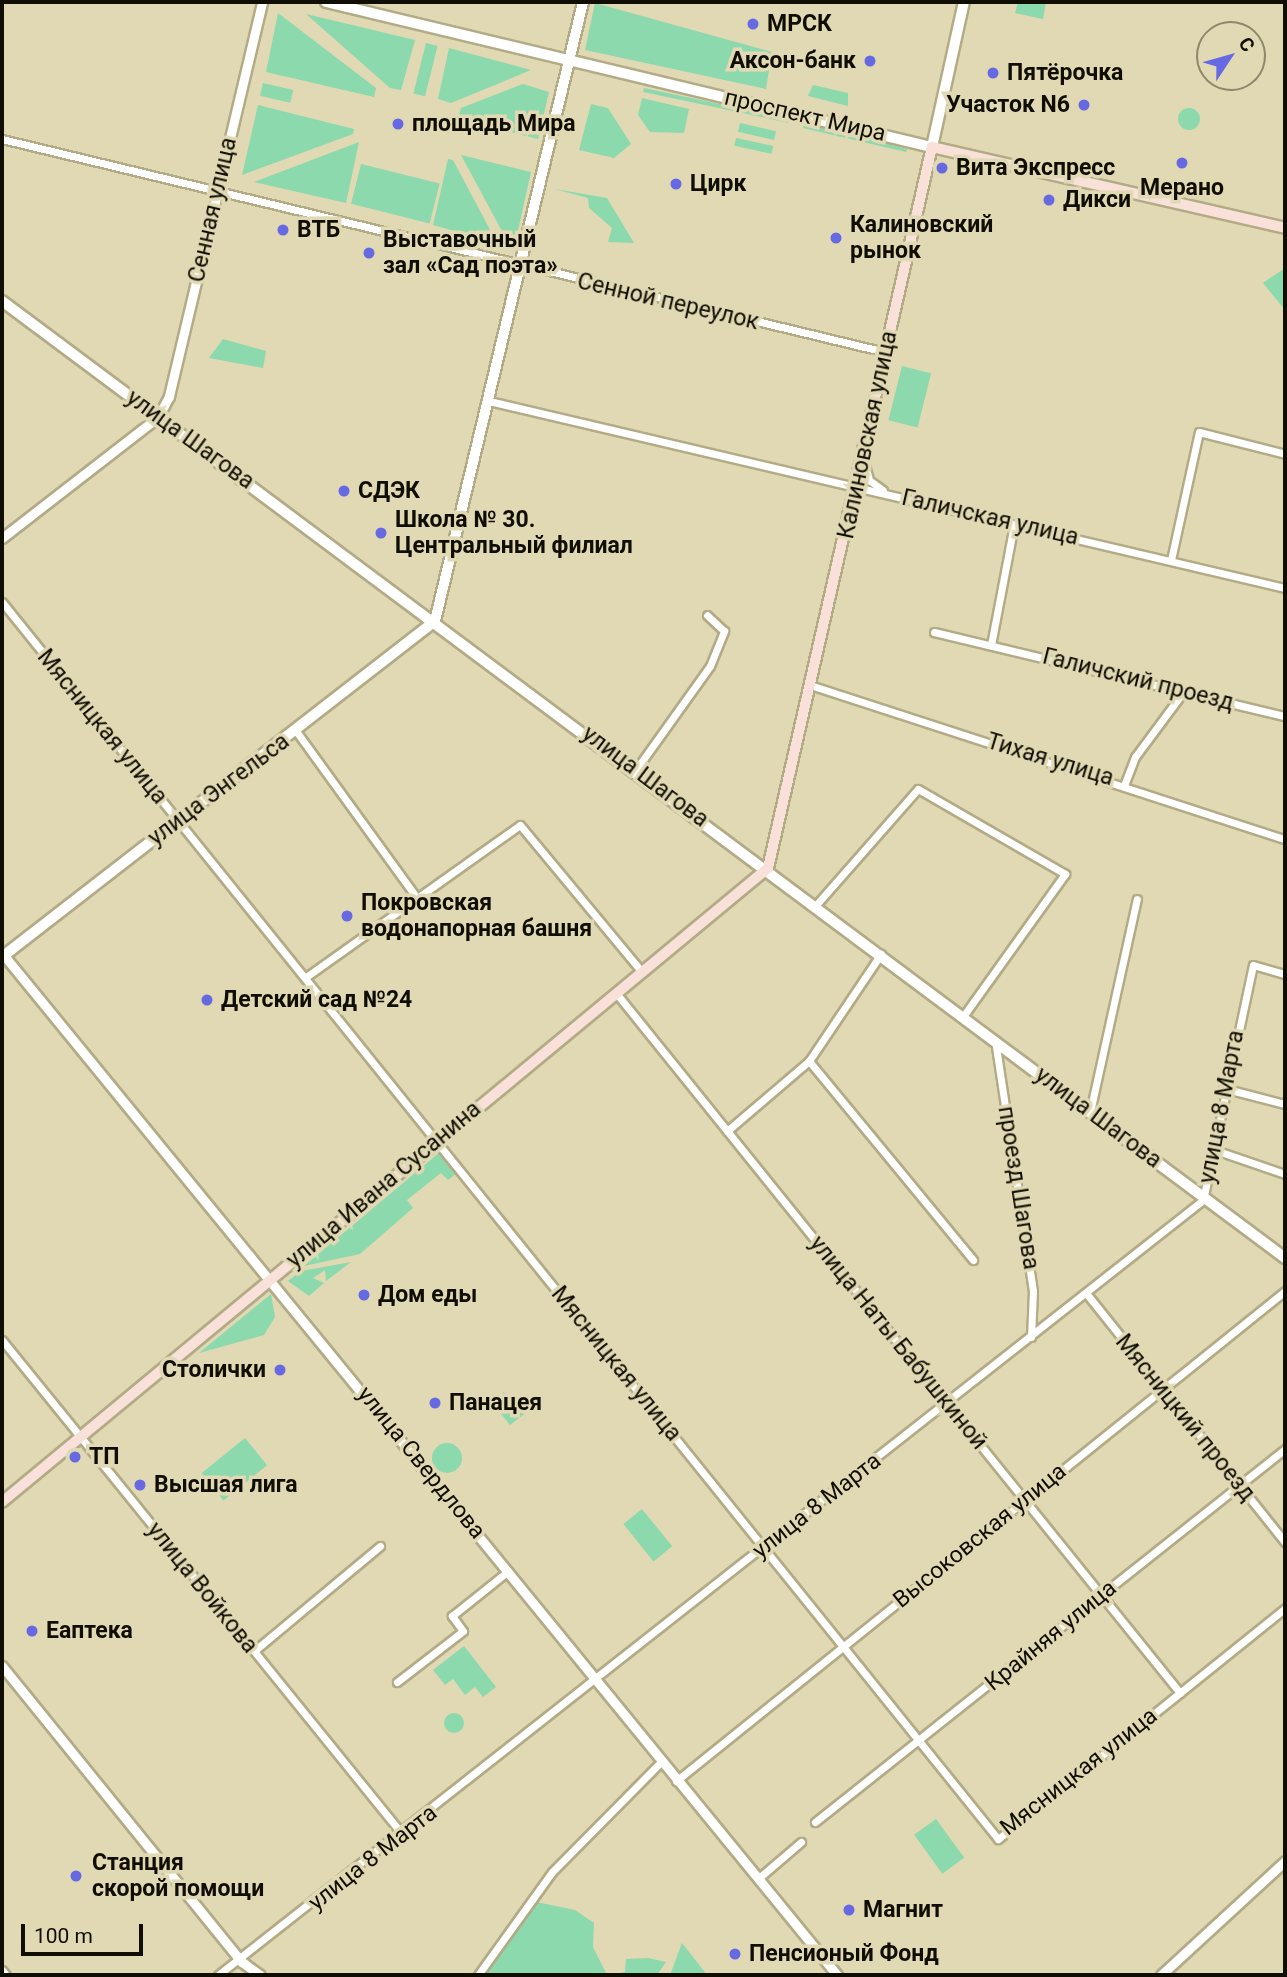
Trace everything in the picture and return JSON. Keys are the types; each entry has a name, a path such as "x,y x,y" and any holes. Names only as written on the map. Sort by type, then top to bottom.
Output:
{"main road":[{"name":"проспект Мира","path":"326,2 932,147 1285,228"},
{"path":"435,621 523,269 583,2"},
{"name":"Калиновская улица","path":"768,868 813,686 964,2"},
{"name":"улица Шагова","path":"2,302 768,868 1203,1200 1285,1258"},
{"name":"улица Энгельса","path":"2,955 296,731 435,621"},
{"name":"улица Ивана Сусанина","path":"2,1502 768,868"}],"street":[{"name":"Сенная улица","path":"158,417 169,396 262,2"},
{"name":"Сенной переулок","path":"2,139 523,269 886,352"},
{"name":"Галичская улица","path":"489,401 1285,588"},
{"path":"2,538 158,417"},
{"path":"1171,560 1199,432 1285,454"},
{"path":"863,451 869,481 896,496"},
{"path":"991,645 1014,524"},
{"name":"Мясницкая улица","path":"2,603 439,1139 998,1839 1285,1608"},
{"path":"635,771 710,666 724,631 707,615"},
{"name":"Галичский проезд","path":"934,632 1285,716"},
{"name":"Тихая улица","path":"813,686 1125,783 1285,839"},
{"path":"1125,783 1135,757 1184,691"},
{"path":"296,731 416,897"},
{"path":"816,905 905,796 918,789 1065,874 964,1015"},
{"path":"306,977 520,825 642,972"},
{"path":"1090,1112 1137,899"},
{"path":"727,1131 809,1061 881,953"},
{"name":"улица Свердлова","path":"2,955 271,1278 660,1762 760,1877 837,1975"},
{"name":"улица 8 Марта","path":"218,1975 242,1962 1203,1200 1223,1088 1253,965 1285,974"},
{"name":"улица Наты Бабушкиной","path":"616,993 1180,1693"},
{"name":"проезд Шагова","path":"995,1039 1033,1292 1031,1337"},
{"path":"809,1061 973,1261"},
{"path":"1223,1088 1285,1104"},
{"path":"1212,1149 1285,1174"},
{"name":"Высоковская улица","path":"676,1781 1285,1291"},
{"name":"Мясницкий проезд","path":"1086,1293 1285,1542"},
{"name":"улица Войкова","path":"2,1340 78,1438 403,1835"},
{"name":"Крайняя улица","path":"815,1822 1285,1449"},
{"path":"254,1651 380,1546"},
{"path":"397,1682 463,1631 452,1616 508,1572"},
{"path":"2,1666 242,1962 260,1975"},
{"path":"478,1975 552,1872 660,1762"},
{"path":"760,1877 802,1842"},
{"path":"1161,1975 1285,1861"},
{"path":"2,1970 6,1975"}],"green space":[{"path":"1018,2 1046,2 1043,19 1015,13"},
{"path":"595,3 772,52 766,89 585,50"},
{"path":"278,13 376,88 374,97 266,72"},
{"path":"306,14 415,40 401,90 390,88"},
{"path":"426,43 438,46 425,96 413,93"},
{"path":"449,48 531,70 451,103 438,99"},
{"path":"263,83 293,90 290,103 260,96"},
{"path":"523,84 549,92 538,139 458,118 461,108"},
{"path":"813,85 848,93 848,106 808,96"},
{"path":"644,88 789,119 788,123 643,92"},
{"path":"642,98 689,109 684,133 650,132 638,115"},
{"path":"591,104 608,108 631,144 614,158 579,150"},
{"path":"258,105 354,129 353,134 242,175"},
{"path":"1189,108 1197,111 1200,119 1197,127 1189,130 1181,127 1178,119 1181,111"},
{"path":"740,123 776,131 774,140 738,132"},
{"path":"804,124 907,149 906,152 803,128"},
{"path":"736,138 773,146 772,154 734,146"},
{"path":"359,142 346,203 254,182"},
{"path":"461,155 531,172 517,235 503,233"},
{"path":"448,159 453,160 497,243 433,225"},
{"path":"361,164 440,184 430,223 351,204"},
{"path":"555,189 607,198 634,243 608,242 612,228 589,208 588,198"},
{"path":"1285,268 1285,310 1263,283"},
{"path":"223,339 266,351 263,368 209,358"},
{"path":"902,366 931,373 918,428 888,420"},
{"path":"440,1152 457,1173 448,1180 441,1173 407,1200 413,1208 360,1254 304,1266"},
{"path":"351,1262 326,1281 325,1270 313,1278 324,1283 309,1296 288,1281 301,1271"},
{"path":"271,1294 275,1317 264,1335 199,1353"},
{"path":"504,1392 514,1406 525,1398 532,1408 510,1425 492,1402"},
{"path":"245,1438 267,1465 224,1500 201,1473"},
{"path":"447,1443 453,1444 461,1452 461,1464 453,1472 447,1473 441,1472 433,1464 432,1458 433,1452 441,1444"},
{"path":"642,1509 672,1546 654,1561 623,1524"},
{"path":"464,1646 496,1687 483,1697 475,1687 465,1695 453,1679 445,1685 433,1670"},
{"path":"454,1713 461,1716 464,1723 461,1730 454,1733 447,1730 444,1723 447,1716"},
{"path":"936,1819 964,1858 942,1874 914,1835"},
{"path":"536,1902 575,1910 594,1923 593,1947 607,1975 482,1975"},
{"path":"682,1943 707,1975 670,1975"},
{"path":"648,1958 666,1962 657,1975 609,1975 625,1972 626,1959"}],"place":[{"name":"МРСК","path":"753,24"},
{"name":"Аксон-банк","path":"870,61"},
{"name":"Пятёрочка","path":"993,73"},
{"name":"Участок N6","path":"1084,105"},
{"name":"площадь Мира","path":"398,124"},
{"name":"Мерано","path":"1182,163"},
{"name":"Вита Экспресс","path":"942,168"},
{"name":"Цирк","path":"676,184"},
{"name":"Дикси","path":"1049,200"},
{"name":"ВТБ","path":"283,230"},
{"name":"Калиновский рынок","path":"836,238"},
{"name":"Выставочный зал «Сад поэта»","path":"369,253"},
{"name":"СДЭК","path":"344,491"},
{"name":"Школа № 30. Центральный филиал","path":"381,533"},
{"name":"Покровская водонапорная башня","path":"347,916"},
{"name":"Детский сад №24","path":"207,1000"},
{"name":"Дом еды","path":"364,1295"},
{"name":"Столички","path":"280,1370"},
{"name":"Панацея","path":"435,1403"},
{"name":"ТП","path":"75,1457"},
{"name":"Высшая лига","path":"140,1485"},
{"name":"Еаптека","path":"32,1631"},
{"name":"Станция скорой помощи","path":"76,1876"},
{"name":"Магнит","path":"849,1910"},
{"name":"Пенсионый Фонд","path":"735,1954"}]}
